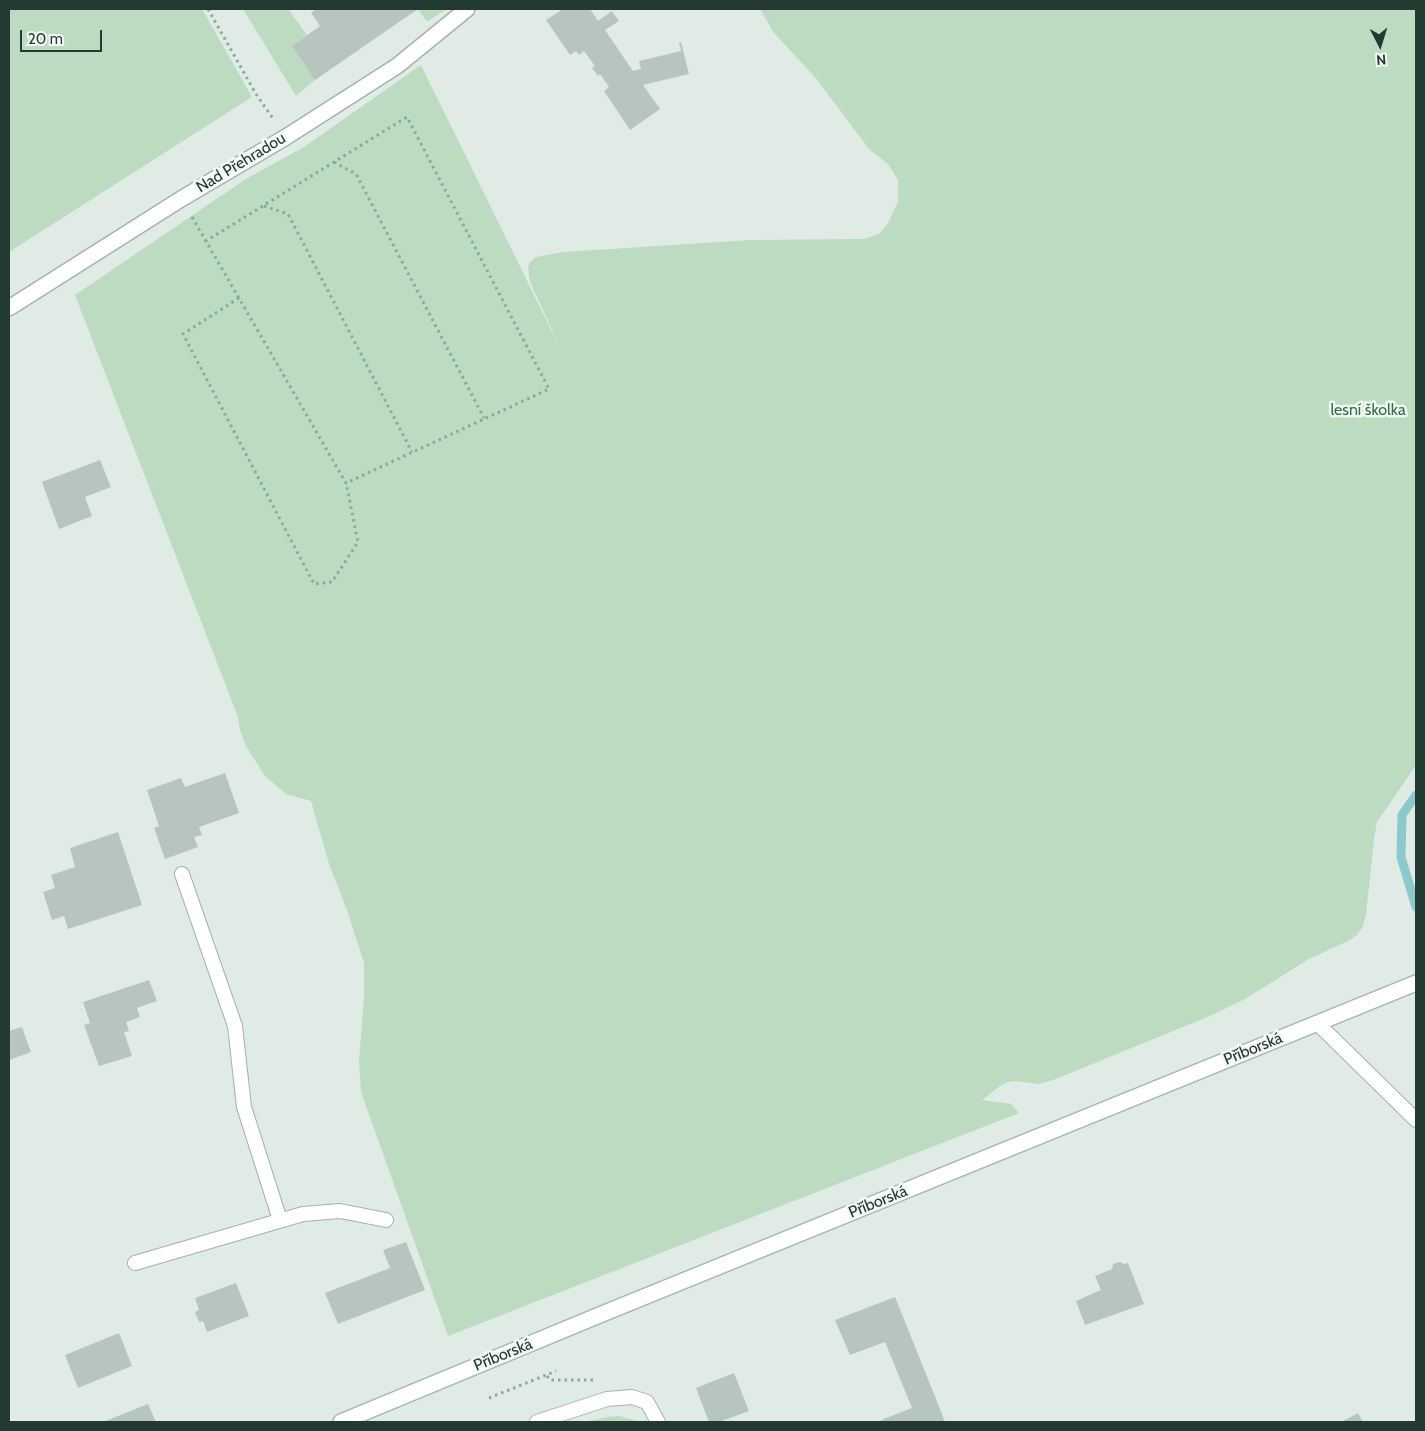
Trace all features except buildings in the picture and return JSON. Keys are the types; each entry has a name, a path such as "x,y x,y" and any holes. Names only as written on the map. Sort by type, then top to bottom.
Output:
{"main road":[{"name":"Nad Přehradou","path":"9,308 182,199 286,137 397,66 467,9"},
{"name":"Příborská","path":"341,1422 1416,983"}],"lane":[{"path":"182,874 235,1026 244,1107 280,1220"},
{"path":"1317,1023 1416,1120"},
{"path":"135,1263 302,1214 340,1211 386,1220"},
{"path":"537,1422 607,1399 632,1397 647,1402 658,1422"}],"path":[{"path":"208,9 256,94 286,137"},
{"path":"206,241 407,117 549,389 346,484"},
{"path":"334,162 356,174 484,418"},
{"path":"182,199 206,241 239,298 346,484 358,542 332,582 314,584 183,334 239,298"},
{"path":"264,206 288,214 412,452"},
{"path":"489,1398 556,1372"}],"green space":[{"path":"9,9 202,9 252,97 9,252"},
{"path":"243,9 288,9 307,35 292,46 315,80 296,96"},
{"path":"418,9 446,9 427,22"},
{"name":"lesní školka","path":"760,9 1416,9 1416,765 1377,822 1366,914 1363,926 1357,935 1348,941 1309,959 1245,999 1210,1016 1053,1080 1039,1084 1016,1081 1008,1082 982,1100 1011,1104 1019,1113 448,1336 361,1092 359,1061 364,998 364,963 347,910 329,864 311,801 286,794 265,776 246,746 240,730 238,717 75,295 246,179 304,147 421,65 565,358 530,282 528,268 530,262 536,257 563,252 751,240 864,239 879,234 888,223 898,202 898,180 888,164 869,149 815,77 774,33"},
{"path":"619,1416 641,1422 585,1422 607,1417"}],"waterway":[{"path":"1416,795 1402,815 1401,857 1416,907"}]}
